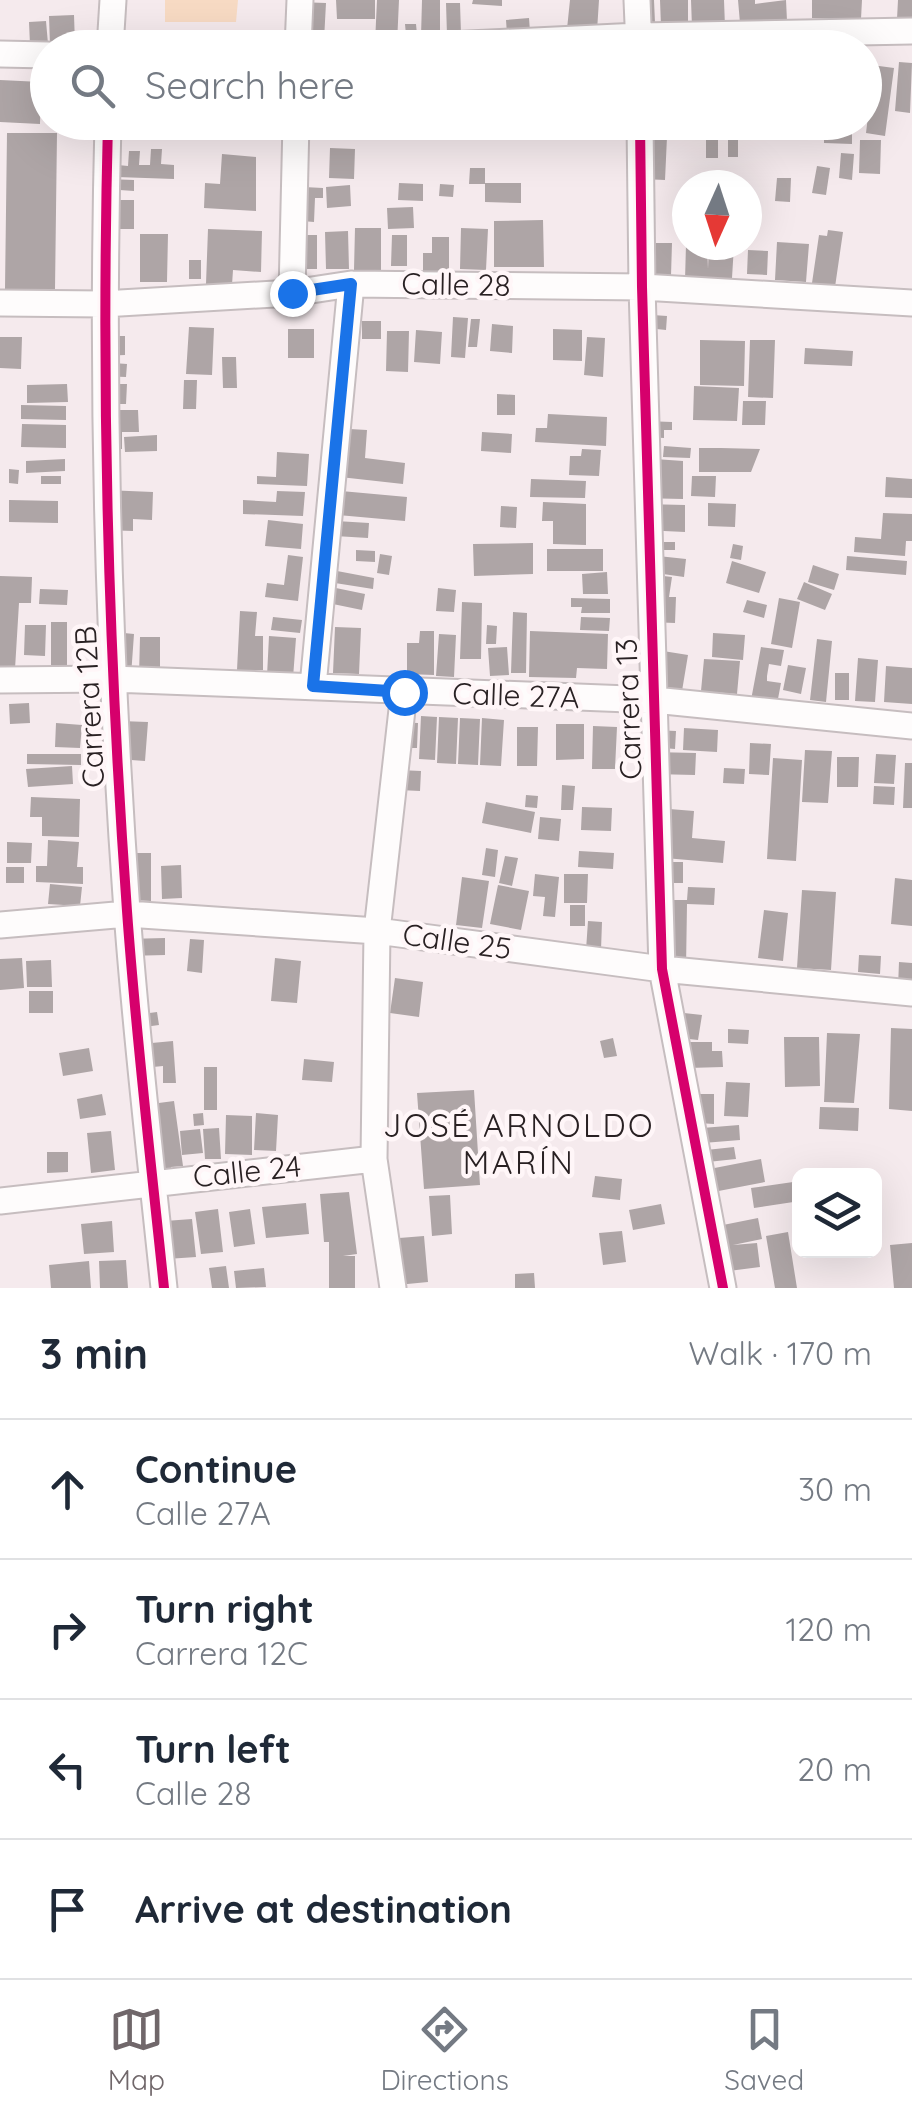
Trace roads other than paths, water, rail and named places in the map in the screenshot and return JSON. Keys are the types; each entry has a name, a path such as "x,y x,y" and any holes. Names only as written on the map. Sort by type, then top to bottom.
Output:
{"street":[{"path":"111,30 113,0"},
{"path":"299,30 300,0"},
{"path":"638,0 639,30"},
{"path":"882,32 912,31"},
{"path":"0,54 30,55"},
{"name":"Carrera 12B","path":"108,140 103,304 112,679 127,914 164,1288"},
{"path":"292,293 296,140"},
{"name":"Carrera 13","path":"640,140 662,969 723,1288"},
{"path":"313,686 351,284"},
{"name":"Calle 28","path":"0,303 103,304 292,293 351,284 642,287 912,303"},
{"name":"Calle 27A","path":"0,680 112,679 654,700 912,726"},
{"path":"393,1288 374,1159 378,931 404,692"},
{"name":"Calle 25","path":"0,925 127,914 378,931 662,969 912,993"},
{"name":"Calle 24","path":"0,1201 374,1159"}],"district":[{"name":"JOSÉ ARNOLDO MARÍN","path":"519,1144"}]}
